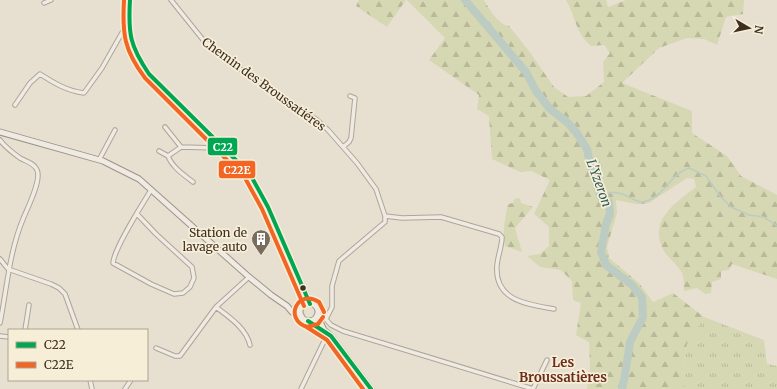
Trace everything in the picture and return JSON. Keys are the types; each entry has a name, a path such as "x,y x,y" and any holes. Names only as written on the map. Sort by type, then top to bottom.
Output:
{"main road":[{"path":"0,132 99,160 139,179 271,295 287,306 292,312 327,332"},
{"path":"301,316 302,308 305,304 315,306 319,323 371,389"},
{"path":"287,306 302,308"},
{"path":"308,321 313,320 317,315"}],"street":[{"path":"44,3 51,0"},
{"path":"130,0 129,28 137,56 149,74 240,164 256,184 292,265 306,291 310,304"},
{"name":"Chemin des Broussatiéres","path":"171,0 204,41 237,67 317,120 343,147 376,189 385,216"},
{"path":"15,105 30,84 40,74 57,85 65,87 71,91 84,93 102,68 123,31 129,28"},
{"path":"343,147 349,142 350,138 355,98 350,96"},
{"path":"165,127 181,147"},
{"path":"99,160 115,130"},
{"path":"0,140 11,151 33,165 38,172 38,180 33,195 14,242 2,296 0,323"},
{"path":"168,156 181,147 216,148 220,144"},
{"path":"159,151 168,156 170,161 180,172 193,182"},
{"path":"137,214 156,234 192,267 194,278 190,287 183,293 174,294 163,290 113,263 114,256 137,214 151,190"},
{"path":"326,319 332,307 332,286 339,261 385,222 385,216 402,218 441,217 500,234 502,237 502,242 498,261 498,282 511,298 554,309"},
{"path":"0,259 8,269 59,288 65,294 78,329"},
{"path":"156,348 175,356 180,356 216,307 250,277"},
{"path":"25,329 30,305"},
{"path":"216,307 235,322 248,338 250,345"},
{"path":"317,315 323,316 331,326 343,331 533,389 547,360"},
{"path":"301,389 327,332"},
{"path":"125,389 131,381"}],"green space":[{"path":"359,0 406,0 387,27 356,6"},
{"path":"407,0 484,0 498,20 509,26 529,51 554,87 568,97 586,96 604,82 603,62 610,53 604,45 591,46 586,41 579,30 566,0 606,0 608,7 626,0 744,0 743,14 726,17 717,45 704,39 687,38 659,48 622,83 692,111 692,133 727,156 741,176 777,195 777,279 732,264 729,270 721,271 721,279 712,282 711,293 705,294 697,288 684,291 684,279 682,273 664,251 660,240 659,231 661,222 672,206 696,187 694,179 687,178 649,203 636,204 616,200 617,213 607,247 609,258 639,283 653,302 673,293 704,317 687,344 682,369 685,389 587,389 590,368 589,342 576,335 581,303 573,300 572,281 561,270 540,267 527,256 540,254 549,246 549,227 534,214 550,180 531,171 520,172 492,159 489,116 477,109 479,95 429,60 445,38"},
{"path":"520,198 521,203 533,207 515,228 522,252 505,246 504,235 504,225 508,204 513,203 514,199"},
{"path":"704,317 764,340 767,364 777,366 777,389 685,389 682,369 687,344"}],"waterway":[{"name":"L'Yzeron","path":"465,0 526,72 536,91 550,109 567,122 576,132 587,149 590,164 601,197 609,202 610,214 606,224 601,252 606,265 632,285 642,297 643,317 630,342 622,389"},
{"path":"601,197 609,193 617,193 639,202 649,200 661,192 677,175 689,168 706,176 720,196 731,207 749,215 764,217 777,226"}],"transit line":[{"name":"C22E","path":"124,0 124,32 129,50 138,68 145,78 245,178 262,209 304,306"},
{"name":"C22","path":"130,0 130,31 134,47 143,64 149,74 250,174 268,207 310,304"},
{"name":"C22E","path":"323,317 318,324 307,327 300,323 296,318 296,306 305,299 311,299 319,302 324,312"},
{"name":"C22","path":"308,321 331,336 371,389"},
{"name":"C22E","path":"305,326 327,340 363,389"}],"place":[{"name":"Station de lavage auto","path":"261,256"}],"district":[{"name":"Les Broussatières","path":"563,370"}]}
